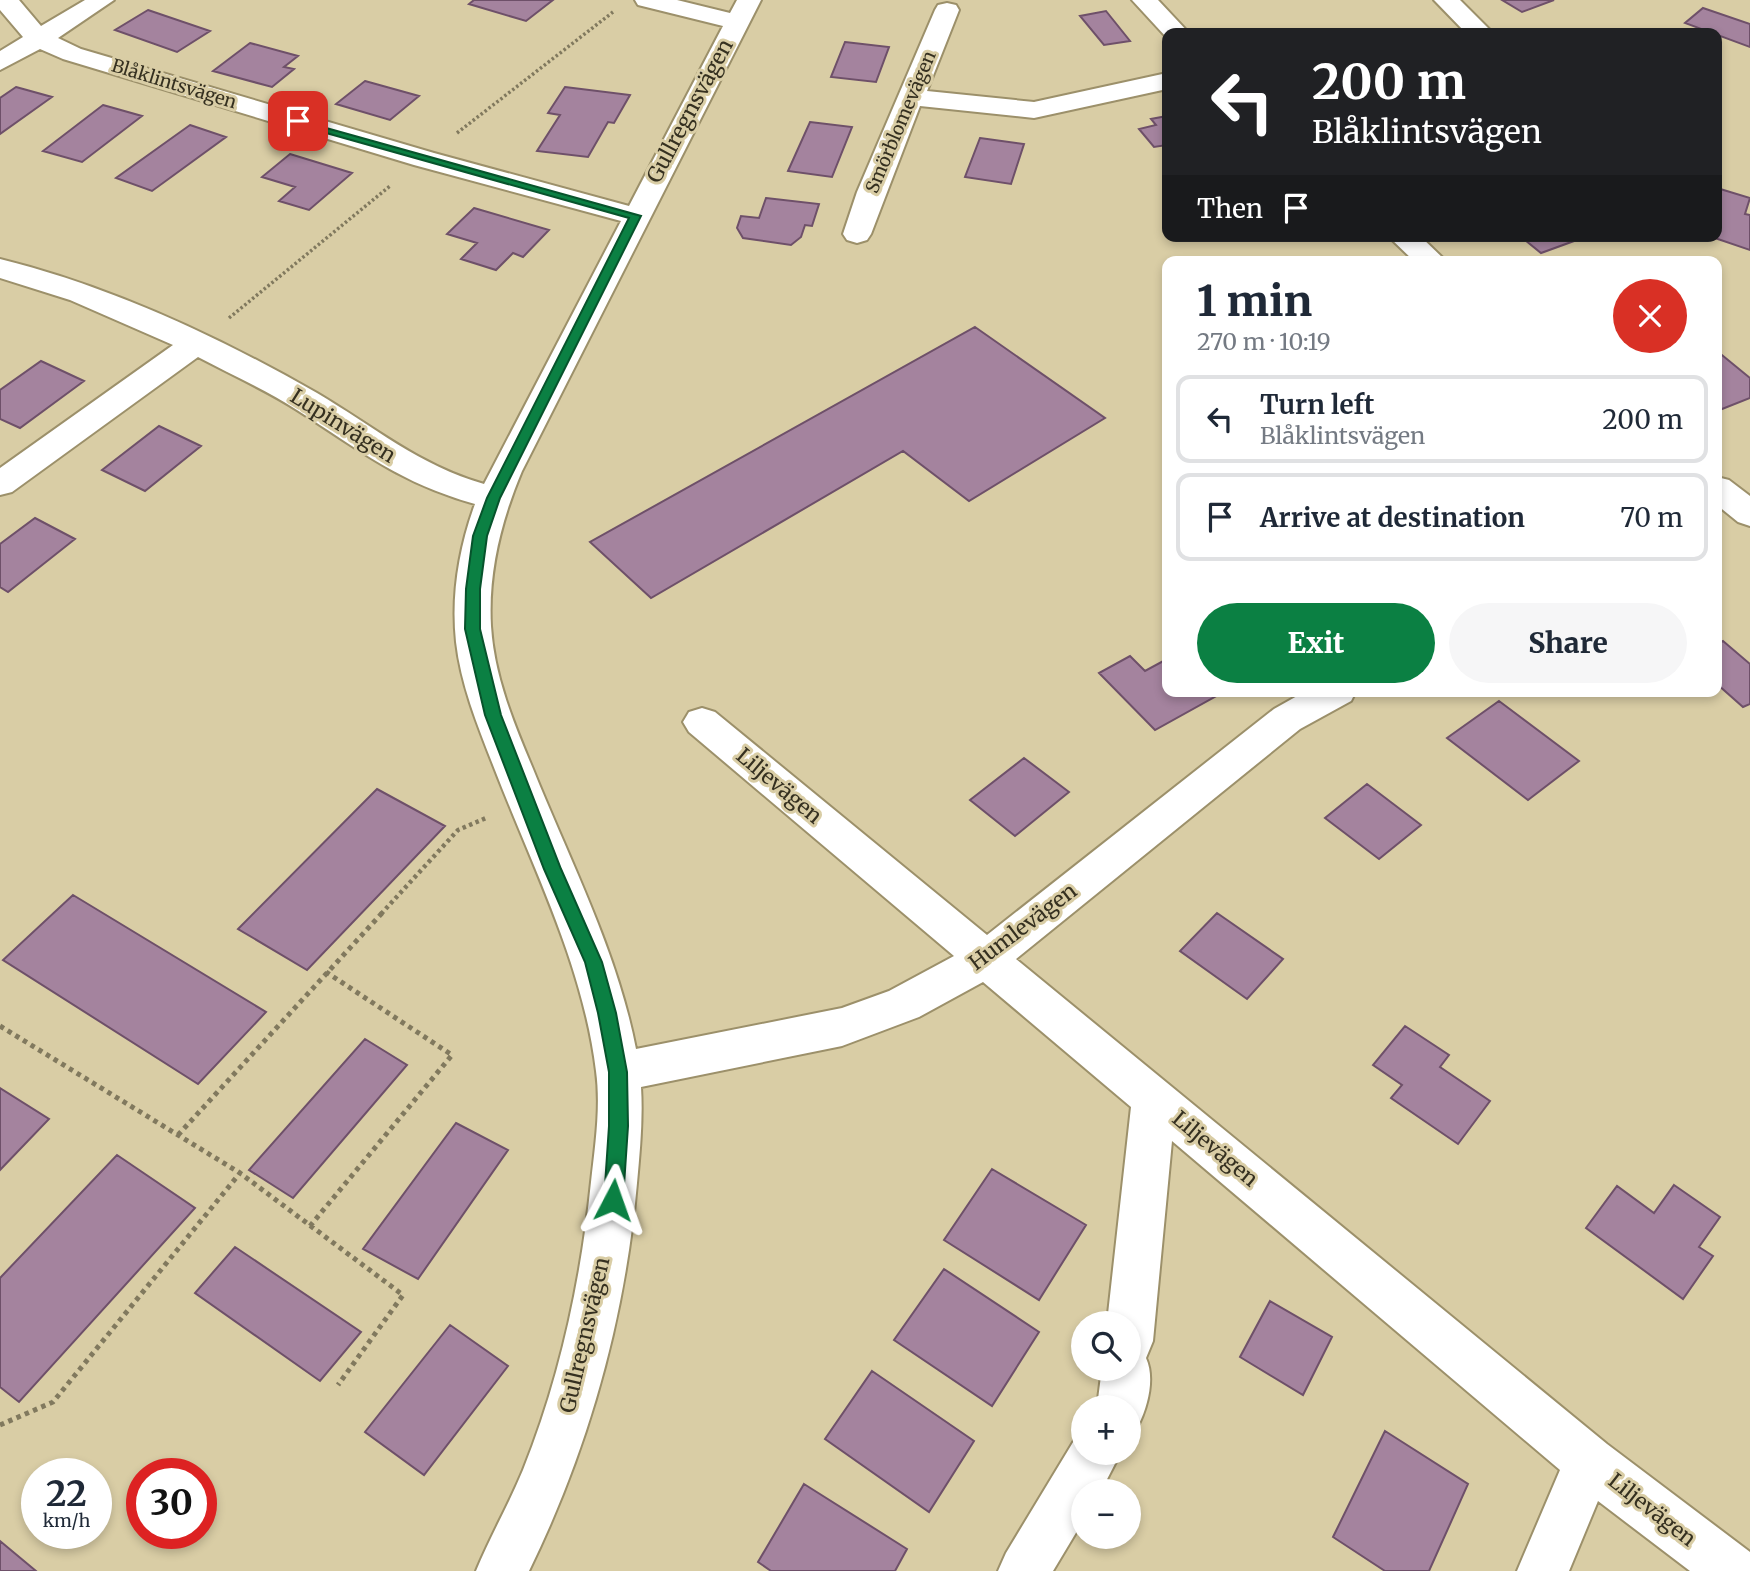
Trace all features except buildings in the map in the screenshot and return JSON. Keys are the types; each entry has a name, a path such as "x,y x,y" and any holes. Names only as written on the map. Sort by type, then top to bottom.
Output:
{"street":[{"path":"7,0 16,19 38,39"},
{"path":"0,62 102,0"},
{"path":"647,0 743,11"},
{"path":"1144,0 1172,28"},
{"path":"1446,0 1475,28"},
{"name":"Smörblomevägen","path":"857,234 871,192 947,10"},
{"name":"Gullregnsvägen","path":"502,1571 541,1490 576,1389 613,1200 619,1126 618,1072 593,962 527,805 493,715 473,629 473,589 480,536 494,498 635,216 743,11"},
{"name":"Blåklintsvägen","path":"38,39 72,54 635,216"},
{"path":"912,97 1034,110 1162,81"},
{"path":"1409,242 1426,256"},
{"name":"Lupinvägen","path":"0,268 81,294 196,343 306,401 397,460 443,484 494,498"},
{"path":"0,484 196,343"},
{"path":"1722,494 1750,514"},
{"name":"Humlevägen","path":"618,1072 842,1027 904,1004 985,960 1287,719 1327,697"},
{"name":"Liljevägen","path":"702,722 1589,1462 1732,1571"},
{"path":"1132,1311 1154,1098"},
{"path":"1543,1571 1589,1462"},
{"path":"1024,1571 1088,1465"}],"path":[{"path":"177,1135 458,830 527,805"},
{"path":"310,1226 452,1055 326,972"},
{"path":"0,1026 240,1173 403,1295 338,1385"},
{"path":"0,1425 52,1402 240,1173"}],"route":[{"path":"298,121 424,159 635,216 494,498 480,536 473,589 473,629 478,662 493,715 527,805 593,962 607,1013 618,1072 619,1126 613,1200"}]}
